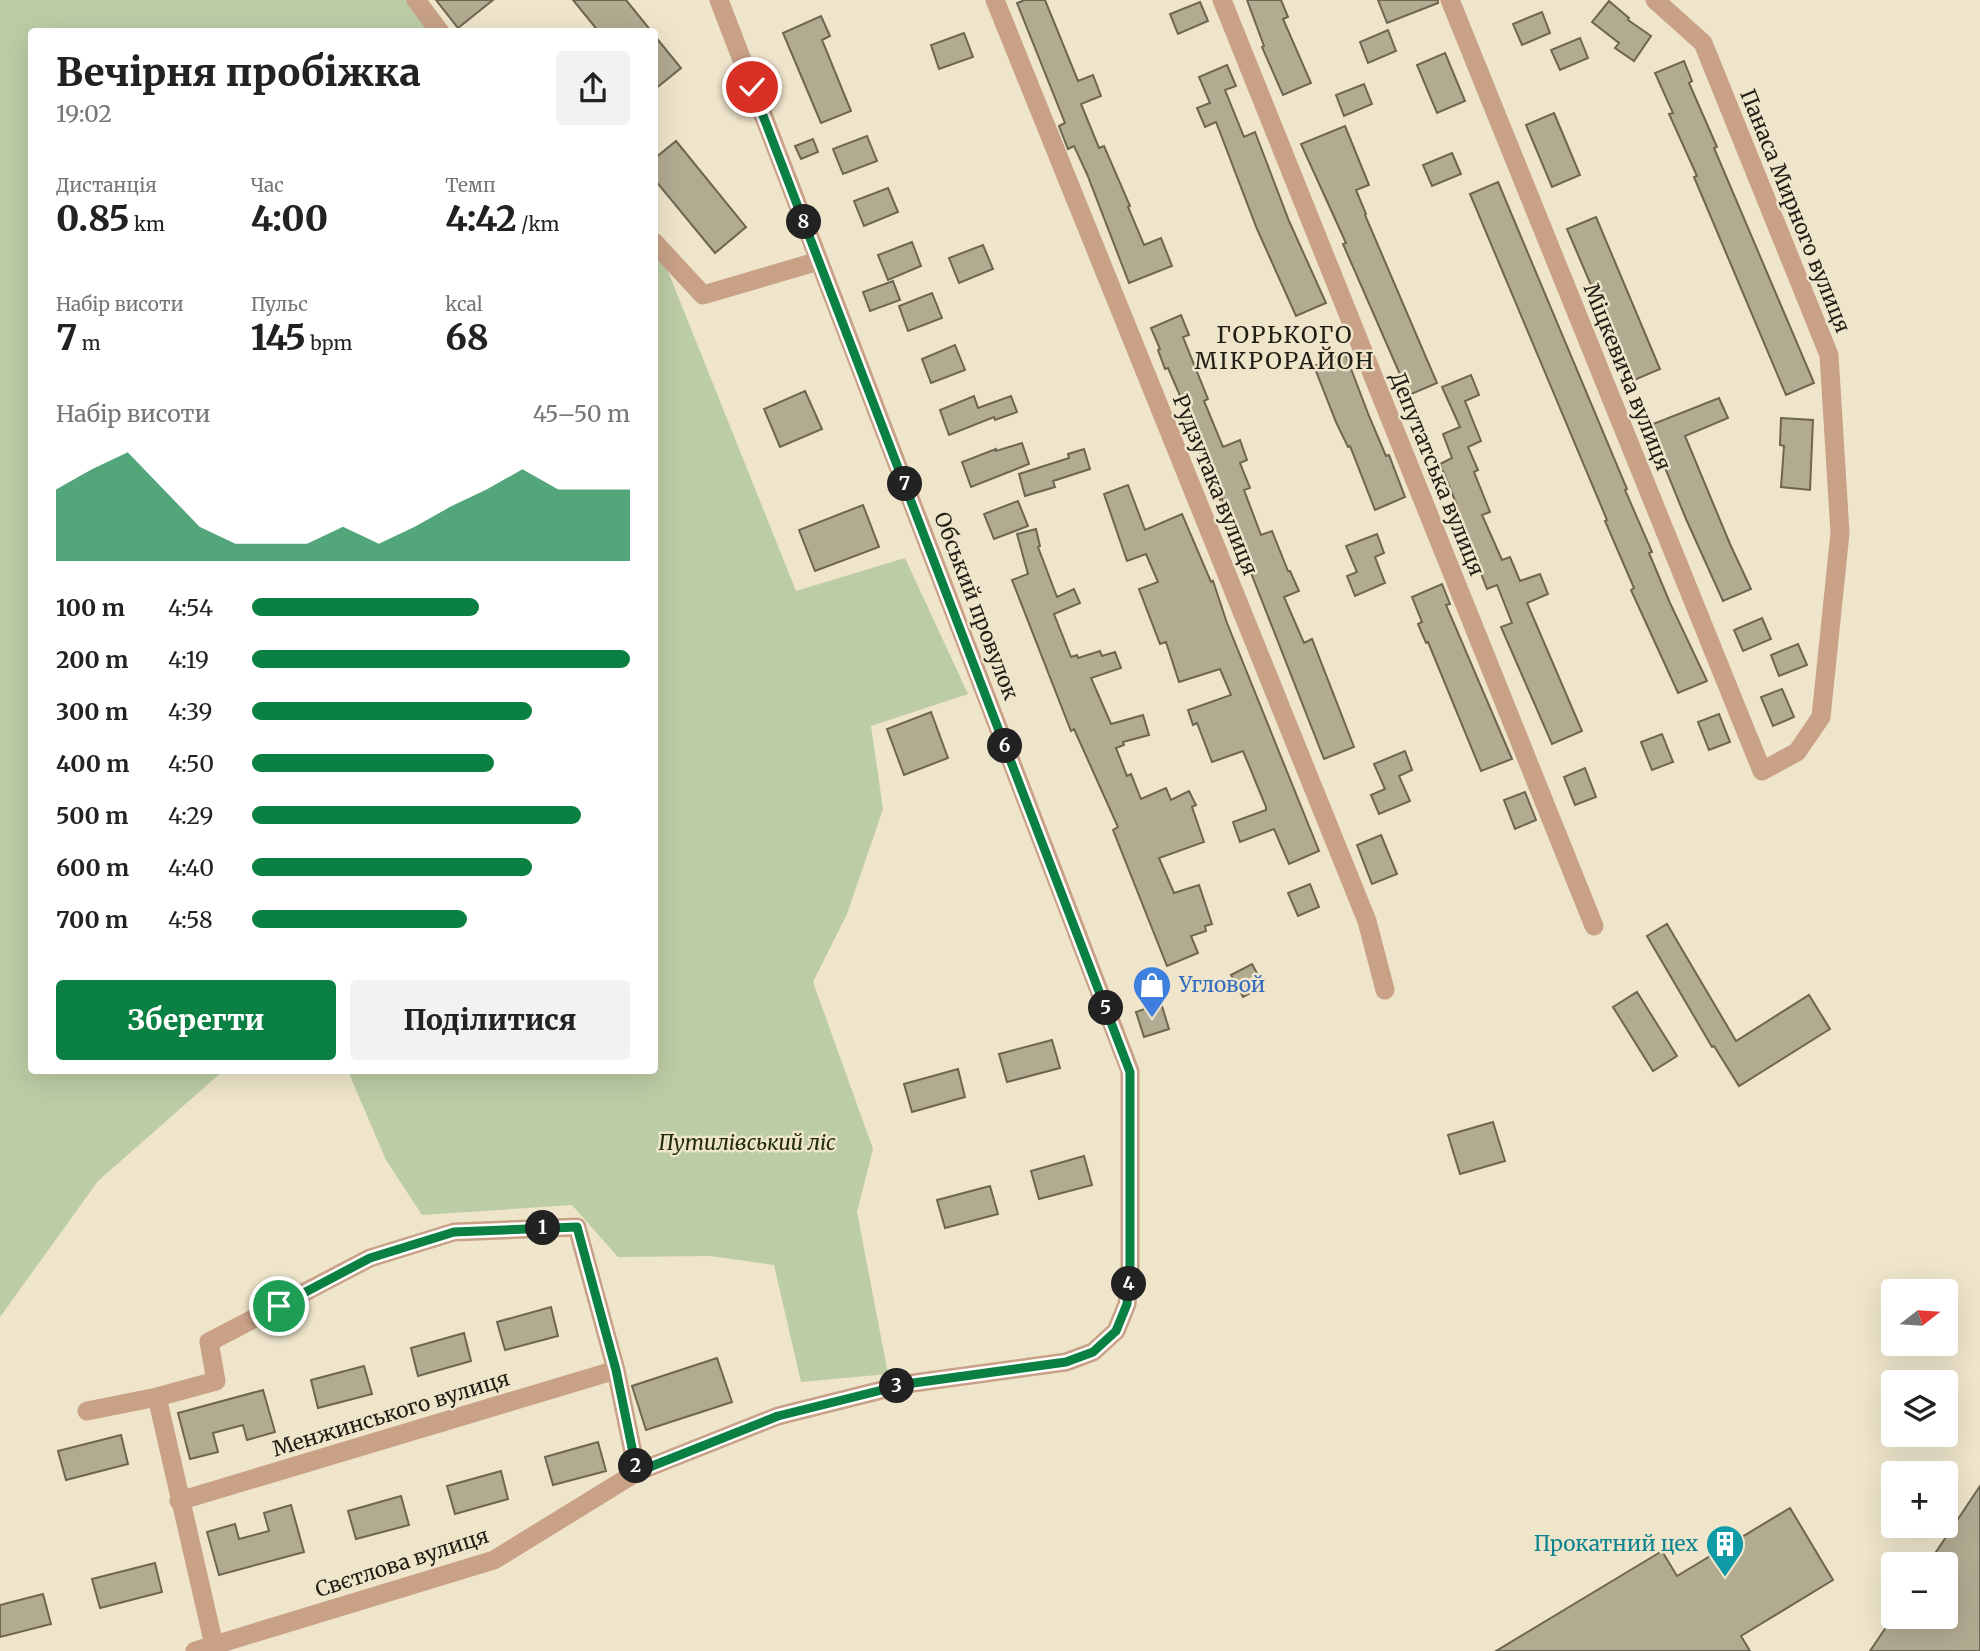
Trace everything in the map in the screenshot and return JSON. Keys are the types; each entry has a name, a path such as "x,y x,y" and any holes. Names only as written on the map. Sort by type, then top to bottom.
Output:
{"street":[{"path":"416,0 437,28"},
{"name":"Обський провулок","path":"719,0 1130,1072"},
{"name":"Рудзутака вулиця","path":"995,0 1367,921 1385,990"},
{"name":"Депутатська вулиця","path":"1222,0 1594,926"},
{"name":"Міцкевича вулиця","path":"1450,0 1762,771"},
{"name":"Панаса Мирного вулиця","path":"1655,0 1703,43 1829,355 1840,533 1821,717 1797,751 1762,771"},
{"path":"658,246 703,295 819,261"},
{"name":"Свєтлова вулиця","path":"195,1651 494,1560 637,1472 778,1416 906,1384 1066,1362 1093,1352 1116,1331 1127,1304 1130,1269 1130,1072"},
{"path":"87,1411 157,1397 216,1381 209,1342 370,1258 454,1232 577,1227 616,1370 637,1472"},
{"name":"Менжинського вулиця","path":"179,1501 616,1370"},
{"path":"157,1397 214,1645"}],"green space":[{"path":"0,0 408,0 429,28 28,28 28,1074 220,1074 98,1181 0,1317"},
{"name":"Путилівський ліс","path":"658,254 661,254 796,591 905,558 968,694 871,726 883,809 847,914 813,982 873,1149 857,1212 888,1374 801,1382 774,1265 710,1256 618,1257 572,1205 422,1215 386,1160 349,1074 658,1074"}],"building":[{"path":"436,0 493,0 458,28"},
{"path":"573,0 626,0 649,28 596,28"},
{"path":"1025,0 1045,0 1078,81 1093,75 1101,96 1081,104 1099,148 1104,146 1144,245 1161,238 1172,266 1129,283 1087,174 1074,146 1068,149 1059,126 1065,123 1017,3"},
{"path":"1247,0 1281,0 1288,17 1283,19 1311,83 1283,95 1262,47 1264,46"},
{"path":"1378,0 1438,0 1438,3 1387,23"},
{"path":"1609,1 1629,18 1628,20 1651,36 1634,61 1615,48 1619,43 1592,22"},
{"path":"1200,2 1208,21 1178,34 1170,14"},
{"path":"1542,12 1550,33 1522,45 1513,24"},
{"path":"821,16 830,36 822,40 851,111 821,123 783,33"},
{"path":"1388,30 1396,51 1368,63 1360,42"},
{"path":"964,33 973,57 939,69 931,45"},
{"path":"1580,38 1588,58 1560,70 1551,50"},
{"path":"658,40 681,68 658,87"},
{"path":"1445,53 1465,101 1437,113 1417,65"},
{"path":"1684,61 1692,81 1689,83 1717,147 1714,148 1814,383 1786,395 1694,177 1697,176 1669,114 1673,113 1655,73"},
{"path":"1227,65 1236,86 1225,90 1244,137 1255,132 1289,221 1326,303 1296,316 1257,229 1216,122 1205,127 1197,108 1210,103 1199,77"},
{"path":"1364,84 1372,104 1344,116 1336,95"},
{"path":"1554,113 1580,175 1552,187 1526,125"},
{"path":"1345,126 1369,185 1356,190 1437,383 1409,395 1343,244 1346,243 1301,144"},
{"path":"867,136 877,161 843,174 833,149"},
{"path":"813,139 818,152 801,159 795,146"},
{"path":"676,141 746,227 715,253 658,184 658,156"},
{"path":"1452,153 1461,174 1432,186 1423,165"},
{"path":"1498,182 1627,489 1625,490 1652,552 1649,553 1707,681 1678,693 1631,590 1634,588 1605,521 1607,520 1470,194"},
{"path":"888,188 898,212 864,226 854,201"},
{"path":"1596,217 1660,369 1632,381 1567,229"},
{"path":"912,242 921,266 888,280 878,255"},
{"path":"983,245 993,269 959,283 949,258"},
{"path":"893,281 900,300 870,311 863,292"},
{"path":"932,293 942,318 908,331 899,306"},
{"path":"1181,315 1189,335 1183,337 1208,399 1204,401 1223,447 1240,440 1247,460 1240,463 1250,488 1244,490 1261,535 1272,531 1299,591 1284,597 1304,643 1312,639 1354,747 1324,759 1222,499 1220,500 1185,415 1188,414 1158,350 1160,349 1151,328"},
{"path":"955,345 965,370 931,383 922,359"},
{"path":"1345,353 1405,497 1375,510 1314,366"},
{"path":"1471,375 1479,395 1465,401 1481,441 1468,447 1478,470 1474,472 1490,512 1482,515 1502,560 1510,557 1520,581 1540,574 1548,594 1527,603 1582,731 1552,744 1501,627 1512,623 1497,585 1487,589 1471,548 1468,549 1452,505 1456,503 1440,464 1452,458 1443,434 1460,427 1442,387"},
{"path":"805,391 822,429 780,447 764,409"},
{"path":"974,396 978,408 1011,396 1017,412 995,420 994,417 949,435 940,410"},
{"path":"1719,398 1728,418 1685,436 1751,589 1723,601 1648,426"},
{"path":"1781,418 1813,420 1810,490 1781,487 1784,446 1780,445"},
{"path":"1022,443 1029,464 971,487 962,462 996,449"},
{"path":"1084,449 1090,469 1053,481 1055,487 1025,496 1019,474 1069,458 1068,454"},
{"path":"1128,485 1145,530 1182,514 1211,582 1213,581 1227,623 1319,851 1289,864 1274,829 1240,842 1233,822 1266,810 1266,807 1243,751 1212,762 1197,723 1193,725 1188,710 1231,695 1220,669 1179,682 1166,642 1160,644 1139,589 1158,582 1146,554 1127,561 1104,494"},
{"path":"1018,501 1028,526 994,539 984,514"},
{"path":"863,505 879,547 815,571 799,530"},
{"path":"1036,529 1038,547 1057,597 1074,589 1080,603 1054,614 1071,657 1077,655 1078,658 1100,651 1102,656 1115,652 1121,668 1091,678 1111,724 1143,715 1149,735 1123,742 1124,745 1116,748 1127,776 1131,774 1141,799 1166,788 1171,800 1189,791 1196,805 1192,807 1204,842 1159,858 1174,893 1199,885 1212,924 1205,926 1206,931 1191,936 1198,953 1167,966 1113,830 1118,827 1074,729 1071,731 1012,580 1028,574 1017,534"},
{"path":"1377,534 1384,553 1375,557 1385,583 1355,596 1347,576 1357,572 1346,546"},
{"path":"1442,584 1450,604 1446,605 1512,759 1481,771 1428,642 1426,643 1418,624 1422,622 1412,597"},
{"path":"1762,618 1771,639 1743,651 1734,630"},
{"path":"1798,644 1807,665 1779,676 1771,655"},
{"path":"1782,689 1794,717 1773,726 1761,697"},
{"path":"931,712 948,758 904,775 887,729"},
{"path":"1719,714 1730,742 1709,750 1698,722"},
{"path":"1662,734 1673,762 1652,770 1641,742"},
{"path":"1405,751 1412,770 1399,776 1410,801 1379,814 1371,795 1385,789 1374,764"},
{"path":"1585,768 1596,797 1575,805 1564,777"},
{"path":"1525,792 1536,820 1515,829 1504,800"},
{"path":"1381,835 1397,874 1372,884 1357,845"},
{"path":"1310,884 1319,907 1298,916 1288,893"},
{"path":"1667,924 1736,1041 1809,995 1830,1029 1739,1086 1714,1046 1712,1047 1647,936"},
{"path":"1252,964 1264,986 1243,997 1231,975"},
{"path":"1637,992 1677,1056 1653,1071 1613,1007"},
{"path":"1161,1003 1169,1029 1144,1037 1136,1012"},
{"path":"1052,1040 1060,1068 1007,1082 999,1054"},
{"path":"958,1069 965,1097 912,1112 904,1084"},
{"path":"1493,1122 1505,1161 1460,1174 1448,1135"},
{"path":"1084,1156 1092,1185 1039,1199 1031,1171"},
{"path":"990,1186 998,1214 945,1228 937,1200"},
{"path":"551,1307 558,1336 505,1350 497,1322"},
{"path":"464,1333 471,1361 418,1376 411,1348"},
{"path":"717,1358 732,1402 646,1430 632,1386"},
{"path":"364,1366 372,1394 318,1408 311,1380"},
{"path":"263,1390 275,1432 247,1440 243,1425 213,1433 218,1452 190,1459 178,1413"},
{"path":"121,1435 128,1464 66,1480 58,1451"},
{"path":"598,1442 606,1471 553,1485 545,1457"},
{"path":"501,1471 508,1499 455,1514 447,1486"},
{"path":"1980,1486 1980,1651 1870,1651 1885,1629 1958,1629 1958,1552 1936,1552 1945,1538 1958,1538 1958,1519"},
{"path":"401,1496 409,1525 356,1539 348,1511"},
{"path":"291,1505 304,1552 219,1575 207,1532 235,1524 239,1539 269,1531 264,1513"},
{"name":"Прокатний цех","path":"1790,1508 1833,1580 1741,1636 1750,1651 1496,1651 1662,1551 1677,1576"},
{"path":"155,1563 162,1592 100,1608 92,1579"},
{"path":"43,1594 51,1624 0,1637 0,1605"}],"place":[{"name":"Угловой","path":"1152,1019"},
{"name":"Прокатний цех","path":"1725,1578"}],"district":[{"name":"ГОРЬКОГО МІКРОРАЙОН","path":"1285,348"}],"route":[{"path":"279,1306 370,1258 454,1232 577,1227 616,1370 637,1472 778,1416 906,1384 1066,1362 1093,1352 1116,1331 1127,1304 1130,1269 1130,1072 752,87"}]}
